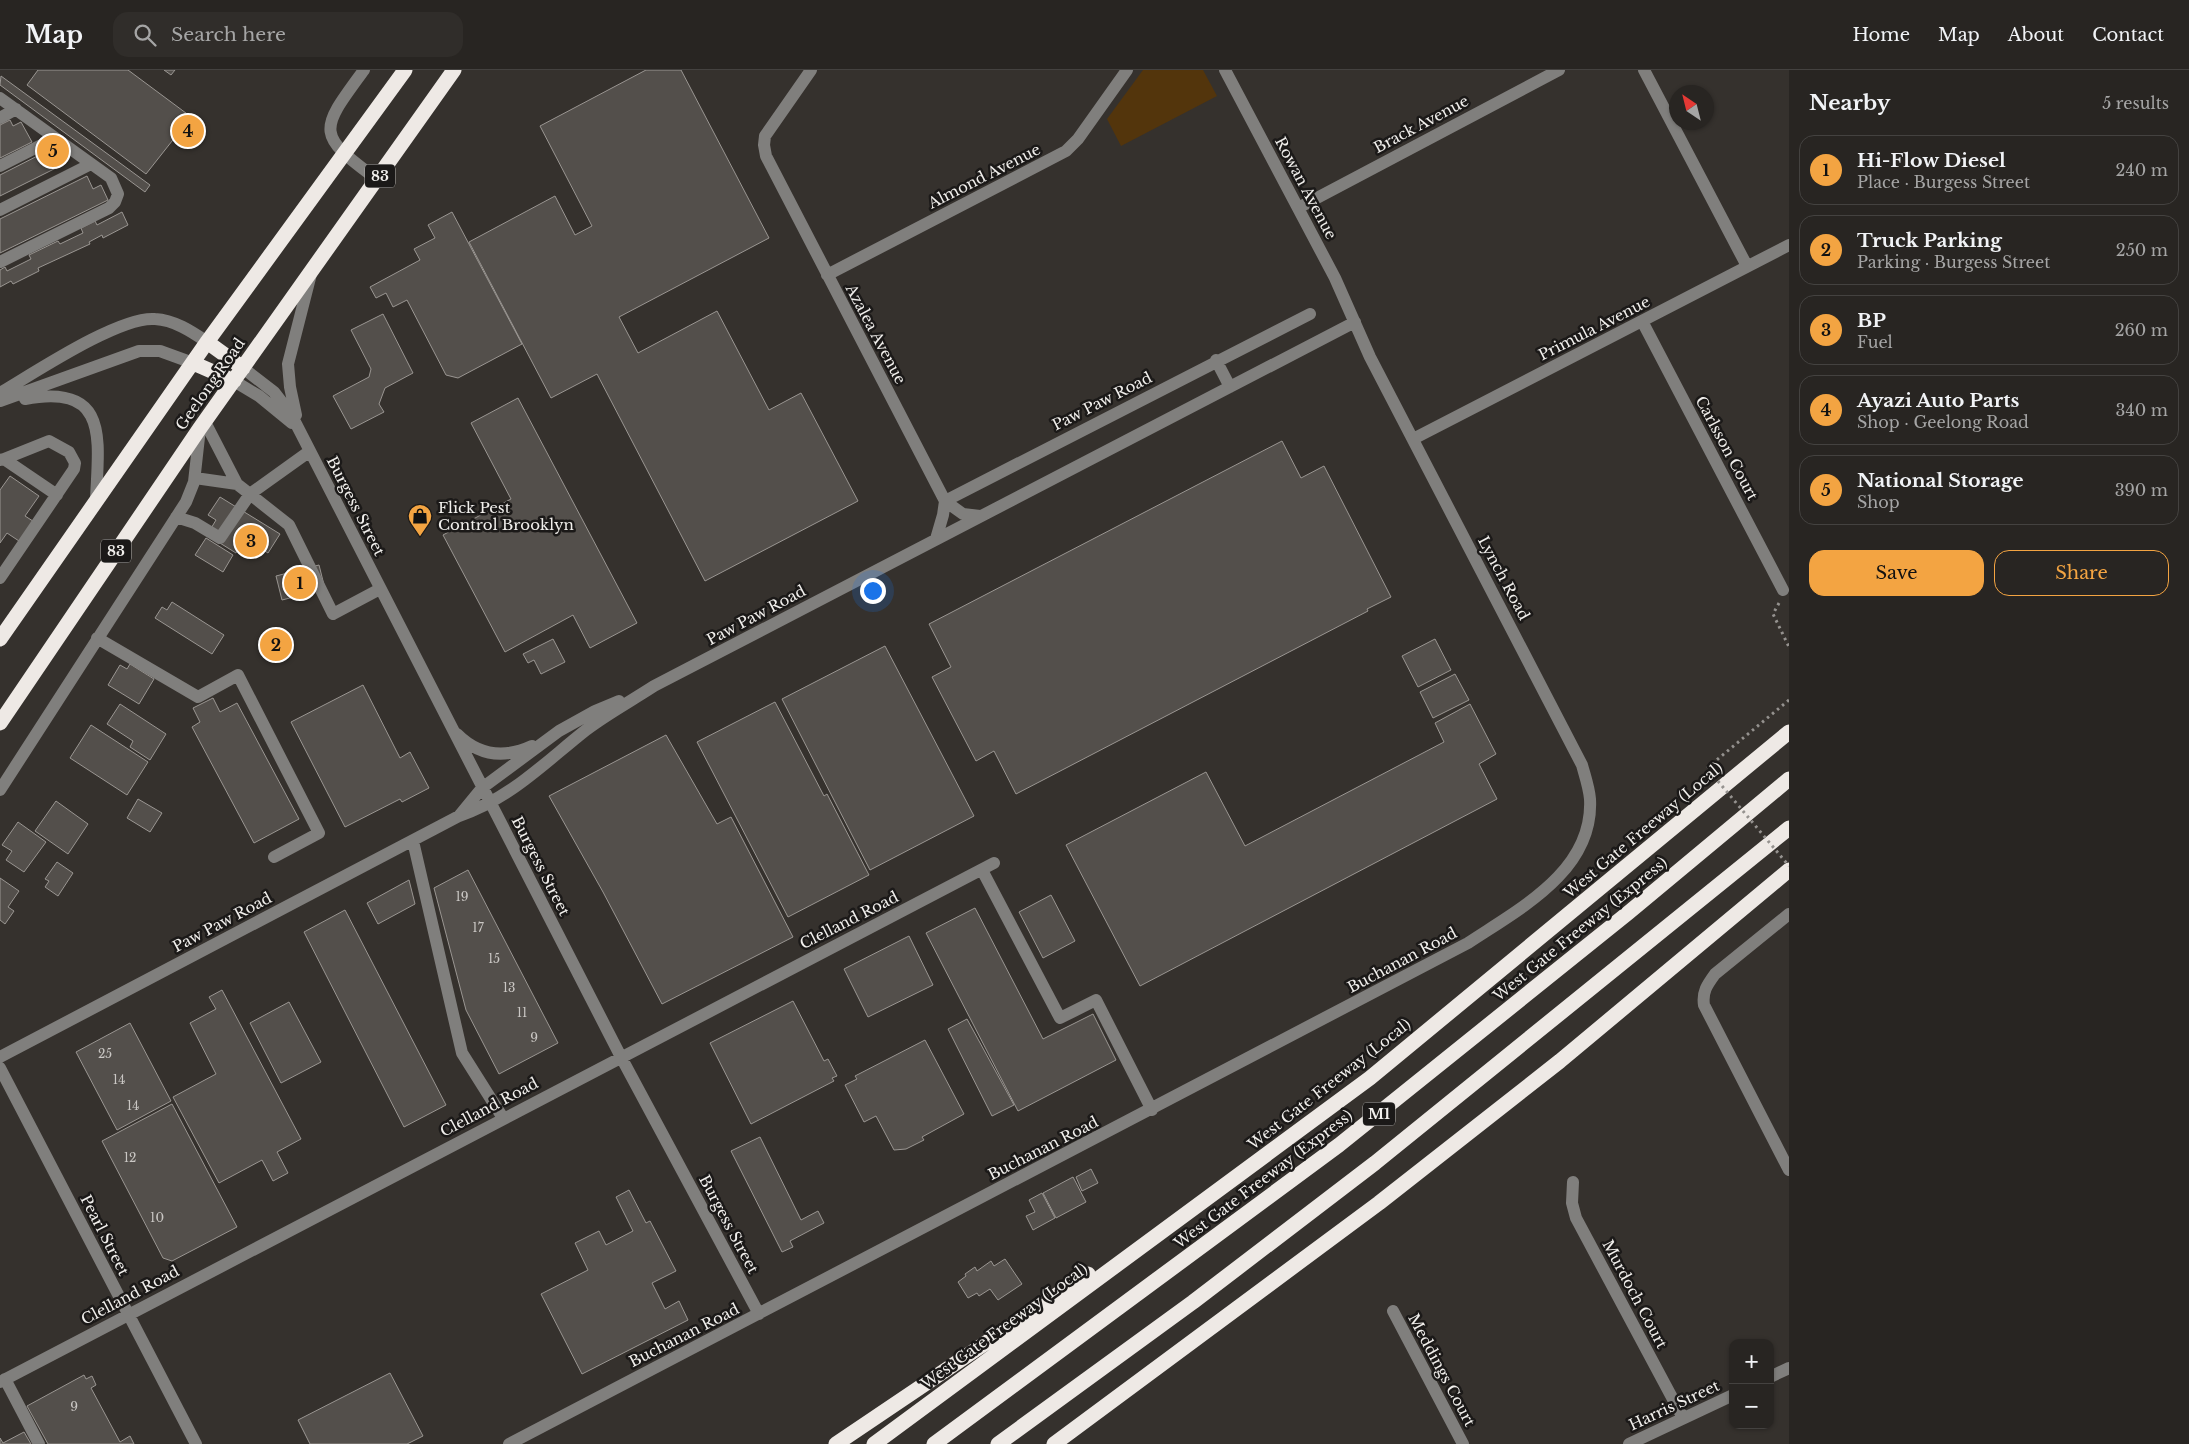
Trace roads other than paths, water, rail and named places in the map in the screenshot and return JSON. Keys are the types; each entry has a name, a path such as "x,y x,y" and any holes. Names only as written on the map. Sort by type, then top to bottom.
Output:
{"highway":[{"name":"Geelong Road","path":"0,639 192,363 405,70"},
{"name":"Geelong Road","path":"0,723 202,425 378,180 454,70"},
{"path":"207,342 243,368"},
{"path":"192,363 234,381"},
{"name":"West Gate Freeway (Local)","path":"874,1444 1370,1078 1789,732"},
{"name":"West Gate Freeway (Express)","path":"934,1444 1339,1145 1589,945 1789,780"},
{"name":"M1","path":"998,1444 1193,1302 1375,1163 1789,828"},
{"path":"1054,1444 1270,1286 1423,1169 1560,1061 1789,870"},
{"path":"836,1444 1287,1140"}],"street":[{"path":"364,70 341,102 331,121 329,132 332,140 343,154 378,180"},
{"name":"Azalea Avenue","path":"811,70 765,136 766,156 945,501"},
{"name":"Almond Avenue","path":"827,275 1066,151 1078,139 1127,70"},
{"name":"Rowan Avenue","path":"1225,70 1298,208 1355,322"},
{"name":"Brack Avenue","path":"1298,208 1559,70"},
{"path":"1644,70 1747,266"},
{"path":"0,98 110,178 116,186 118,194 115,202 0,262"},
{"path":"0,118 16,109"},
{"path":"0,166 56,138"},
{"path":"0,210 91,164"},
{"name":"Primula Avenue","path":"1413,439 1789,245"},
{"path":"300,430 290,386 288,364 312,272"},
{"name":"Paw Paw Road","path":"945,501 1216,360 1310,314"},
{"path":"0,393 105,333 137,320 167,321 185,328 207,342"},
{"name":"Carlsson Court","path":"1642,321 1783,590"},
{"name":"Paw Paw Road","path":"0,1057 459,816 490,804 530,777 594,724 654,686 1355,322"},
{"name":"Lynch Road","path":"1355,322 1413,439 1582,765 1590,797 1590,813 1576,856"},
{"path":"0,402 139,351 160,351 192,363"},
{"path":"1216,360 1230,387"},
{"name":"Burgess Street","path":"243,368 279,397 300,430 445,718 621,1057 759,1314"},
{"name":"Burgess Street","path":"234,381 260,396 300,430"},
{"path":"0,402 58,395 67,397 84,407 92,417 97,429 96,501"},
{"path":"0,790 190,494 195,478 202,425"},
{"path":"202,425 237,484 289,525 333,614 380,589"},
{"path":"0,578 74,469 74,458 69,452 49,442 2,459"},
{"path":"176,517 195,523 220,538 250,494 310,451"},
{"path":"2,459 57,495"},
{"path":"195,478 237,484"},
{"path":"936,539 945,501 963,514 980,516"},
{"path":"97,638 198,697 238,675 320,833 274,857"},
{"name":"Paw Paw Road","path":"459,816 482,788 559,731 595,710 654,686"},
{"path":"445,718 466,742 480,751 494,754 506,755 521,751 559,731"},
{"path":"413,840 462,1053 503,1118"},
{"name":"Buchanan Road","path":"509,1444 1152,1110 1468,943 1542,891 1561,875 1576,856"},
{"name":"Clelland Road","path":"3,1380 994,863"},
{"path":"982,870 1060,1018 1096,1000 1152,1110"},
{"path":"1789,914 1715,974 1707,984 1703,995 1704,1005 1789,1170"},
{"name":"Pearl Street","path":"0,1068 196,1444"},
{"name":"Murdoch Court","path":"1573,1182 1572,1203 1576,1218 1683,1418"},
{"name":"Meddings Court","path":"1393,1311 1463,1444"},
{"path":"1774,1375 1789,1368"},
{"path":"3,1380 40,1444"},
{"name":"Harris Street","path":"1629,1444 1729,1397"}],"place":[{"name":"Ayazi Auto Parts","path":"188,131"},
{"name":"National Storage","path":"53,151"},
{"name":"Flick Pest Control Brooklyn","path":"420,537"},
{"name":"BP","path":"251,541"},
{"name":"Hi-Flow Diesel","path":"300,583"},
{"name":"Truck Parking","path":"276,645"}]}
